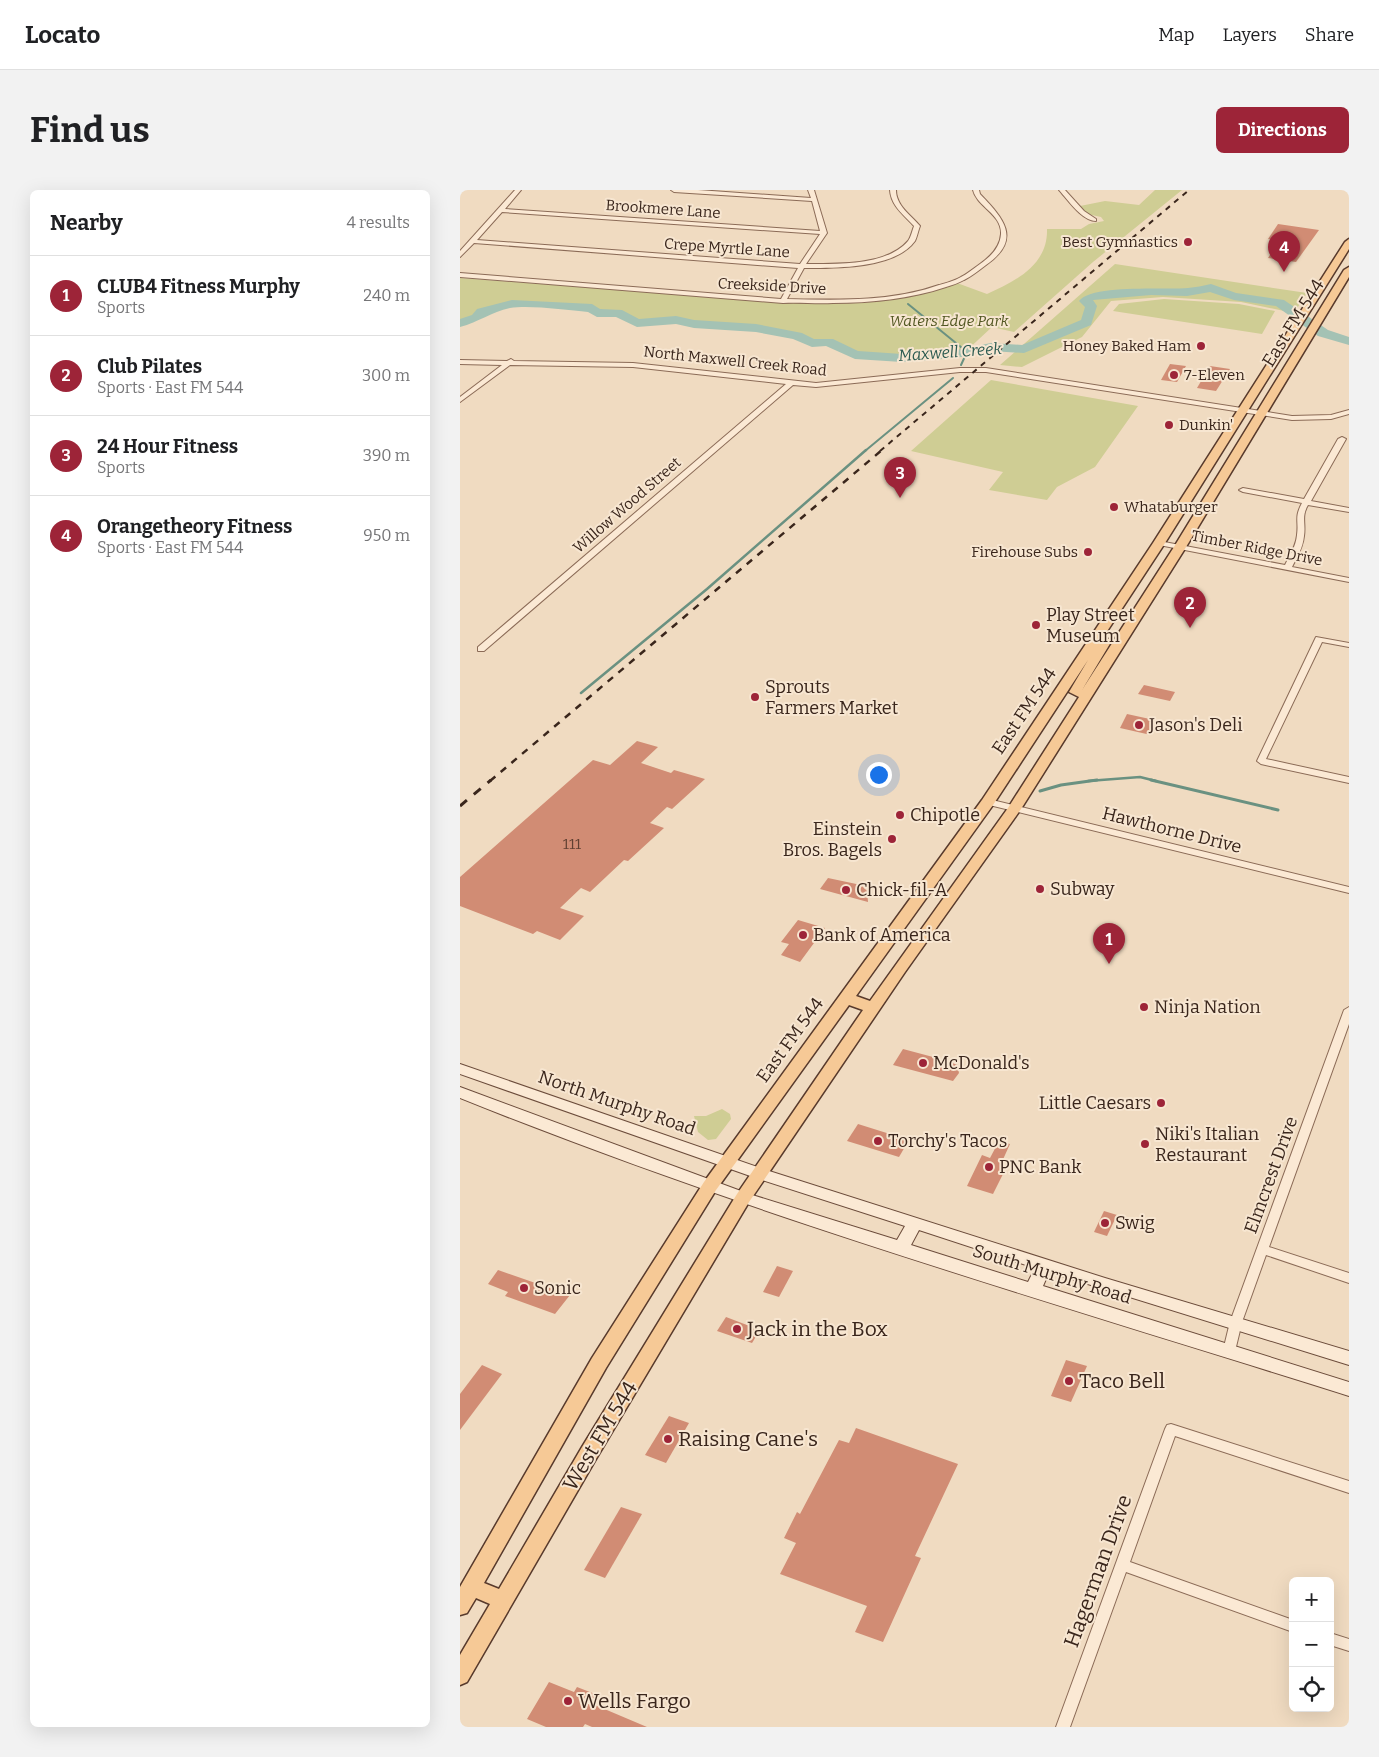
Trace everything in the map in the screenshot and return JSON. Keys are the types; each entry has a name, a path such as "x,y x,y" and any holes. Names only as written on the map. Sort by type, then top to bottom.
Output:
{"main road":[{"name":"East FM 544","path":"728,1162 845,997 988,802 1159,543 1349,242"},
{"name":"East FM 544","path":"743,1198 873,1008 1014,809 1180,546 1349,270"},
{"path":"1086,695 1075,692 1106,641 1104,626"},
{"path":"845,997 873,1008"},
{"name":"North Murphy Road","path":"460,1069 761,1174"},
{"path":"460,1092 522,1117 743,1198"},
{"name":"West FM 544","path":"460,1606 599,1363 710,1186 728,1162"},
{"name":"South Murphy Road","path":"761,1174 1349,1358"},
{"name":"West FM 544","path":"460,1675 743,1198"},
{"name":"South Murphy Road","path":"743,1198 1349,1389"},
{"path":"901,1248 915,1223"},
{"path":"1033,1288 1045,1264"},
{"path":"472,1587 504,1600"}],"street":[{"path":"460,255 518,190"},
{"path":"674,190 815,200"},
{"path":"783,301 802,266 824,233 811,190"},
{"name":"Crepe Myrtle Lane","path":"473,240 802,266 856,264 894,254 908,246 916,235 917,226 899,206 892,194 893,190"},
{"name":"Creekside Drive","path":"460,275 783,301 846,302 877,300 919,293 965,276 986,264 998,251 1003,240 1004,225 999,216 977,194 976,190"},
{"path":"1062,190 1082,212 1094,220"},
{"name":"Brookmere Lane","path":"501,210 824,233"},
{"name":"North Maxwell Creek Road","path":"460,362 659,367 791,383 839,384 960,370 986,370 1260,413 1311,418 1331,417 1349,412"},
{"path":"460,400 511,362"},
{"name":"Willow Wood Street","path":"481,649 791,383"},
{"path":"1287,568 1298,548 1302,534 1300,513 1342,439"},
{"path":"1244,490 1349,510"},
{"name":"Timber Ridge Drive","path":"1159,543 1349,580"},
{"path":"1349,646 1320,639 1261,761 1349,780"},
{"name":"Hawthorne Drive","path":"988,802 1349,890"},
{"name":"Elmcrest Drive","path":"1229,1352 1236,1322 1349,1010"},
{"path":"1262,1250 1349,1278"},
{"name":"Hagerman Drive","path":"1063,1727 1171,1429 1349,1487"},
{"path":"1122,1565 1289,1625"},
{"path":"1334,1640 1349,1645"}],"green space":[{"name":"Waters Edge Park","path":"1155,190 1182,190 1093,262 1014,332 992,327 964,353 902,358 855,355 828,342 812,343 797,336 756,328 694,324 676,320 637,323 618,313 597,313 592,308 540,303 510,304 460,323 460,278 813,304 862,303 900,298 957,283 987,294 1019,277 1036,262 1046,242 1047,229 1081,229 1089,224 1104,221 1101,217 1087,214 1080,206 1105,201 1139,205"},
{"path":"1115,264 1307,293 1294,313 1241,302 1163,297 1111,301 1082,337 1022,367 1000,365"},
{"path":"1164,299 1239,304 1275,311 1262,334 1113,311 1119,304"},
{"path":"991,380 1138,406 1095,467 1057,487 1047,500 989,490 1003,472 911,451"},
{"path":"722,1109 730,1114 731,1119 716,1139 708,1140 698,1132 694,1116 706,1116"}],"building":[{"path":"1278,224 1319,230 1296,262 1268,258 1279,241 1268,239"},
{"name":"7-Eleven","path":"1170,364 1186,366 1177,382 1161,380"},
{"name":"7-Eleven","path":"1210,366 1230,369 1216,391 1197,388"},
{"path":"1144,685 1175,692 1170,701 1138,694"},
{"name":"Jason's Deli","path":"1127,714 1159,721 1151,735 1120,728"},
{"path":"637,741 658,747 641,763 671,773 674,770 705,779 672,809 667,807 650,823 664,828 628,861 624,860 590,892 581,888 560,908 584,916 560,940 537,931 533,934 460,906 460,877 593,760 610,765"},
{"name":"Chick-fil-A","path":"828,878 861,885 867,891 868,902 820,889"},
{"name":"Bank of America","path":"798,920 825,928 800,962 781,955 789,944 781,942"},
{"name":"McDonald's","path":"903,1049 948,1061 957,1065 959,1073 953,1081 893,1065"},
{"name":"Torchy's Tacos","path":"858,1124 909,1140 899,1157 847,1141"},
{"name":"PNC Bank","path":"999,1141 1010,1144 1000,1166 1006,1168 993,1194 967,1186 982,1155 990,1158"},
{"name":"Swig","path":"1104,1211 1117,1215 1107,1236 1094,1232"},
{"path":"777,1266 793,1271 779,1297 763,1292"},
{"name":"Sonic","path":"498,1270 570,1295 555,1314 505,1296 508,1292 488,1284"},
{"name":"Jack in the Box","path":"726,1317 760,1330 752,1343 717,1331"},
{"name":"Taco Bell","path":"1066,1360 1087,1366 1071,1402 1051,1396"},
{"path":"482,1365 502,1374 460,1430 460,1394"},
{"name":"Raising Cane's","path":"669,1416 689,1423 666,1463 645,1455"},
{"path":"856,1428 958,1464 915,1556 921,1558 883,1642 855,1632 867,1606 780,1574 796,1543 784,1538 797,1512 800,1514 839,1440 849,1443"},
{"path":"621,1507 642,1514 605,1578 584,1570"},
{"name":"Wells Fargo","path":"549,1682 574,1692 577,1687 600,1696 595,1705 647,1727 592,1727 585,1724 583,1727 546,1727 527,1719"}],"waterway":[{"name":"Maxwell Creek","path":"460,323 476,318 481,312 512,304 592,308 597,313 618,313 637,323 676,320 694,324 756,328 797,336 812,343 828,342 855,355 902,358 956,354 991,347 1024,349 1087,322 1091,306 1085,301 1090,297 1151,291 1187,292 1211,288 1234,296 1280,303 1323,333 1349,341"},
{"path":"908,304 967,352 961,365"},
{"path":"1089,343 1095,348"},
{"path":"865,451 953,378"},
{"path":"581,693 707,589 866,450"},
{"path":"1092,781 1140,777 1156,781"},
{"path":"1092,781 1097,780"},
{"path":"1151,780 1278,810"},
{"path":"1088,781 1092,781"},
{"path":"1040,791 1061,785 1092,781"}],"railway":[{"path":"880,451 1189,190"},
{"path":"490,781 882,450"},
{"path":"460,806 491,780"}],"place":[{"name":"Best Gymnastics","path":"1188,242"},
{"name":"Orangetheory Fitness","path":"1284,272"},
{"name":"Honey Baked Ham","path":"1201,346"},
{"name":"7-Eleven","path":"1174,375"},
{"name":"Dunkin'","path":"1169,425"},
{"name":"24 Hour Fitness","path":"900,498"},
{"name":"Whataburger","path":"1114,507"},
{"name":"Firehouse Subs","path":"1088,552"},
{"name":"Play Street Museum","path":"1036,625"},
{"name":"Club Pilates","path":"1190,628"},
{"name":"Sprouts Farmers Market","path":"755,697"},
{"name":"Jason's Deli","path":"1139,725"},
{"name":"Chipotle","path":"900,815"},
{"name":"Einstein Bros. Bagels","path":"892,839"},
{"name":"Subway","path":"1040,889"},
{"name":"Chick-fil-A","path":"846,890"},
{"name":"Bank of America","path":"803,935"},
{"name":"CLUB4 Fitness Murphy","path":"1109,964"},
{"name":"Ninja Nation","path":"1144,1007"},
{"name":"McDonald's","path":"923,1063"},
{"name":"Little Caesars","path":"1161,1103"},
{"name":"Torchy's Tacos","path":"878,1141"},
{"name":"Niki's Italian Restaurant","path":"1145,1144"},
{"name":"PNC Bank","path":"989,1167"},
{"name":"Swig","path":"1105,1223"},
{"name":"Sonic","path":"524,1288"},
{"name":"Jack in the Box","path":"737,1329"},
{"name":"Taco Bell","path":"1069,1381"},
{"name":"Raising Cane's","path":"668,1439"},
{"name":"Wells Fargo","path":"568,1701"}]}
